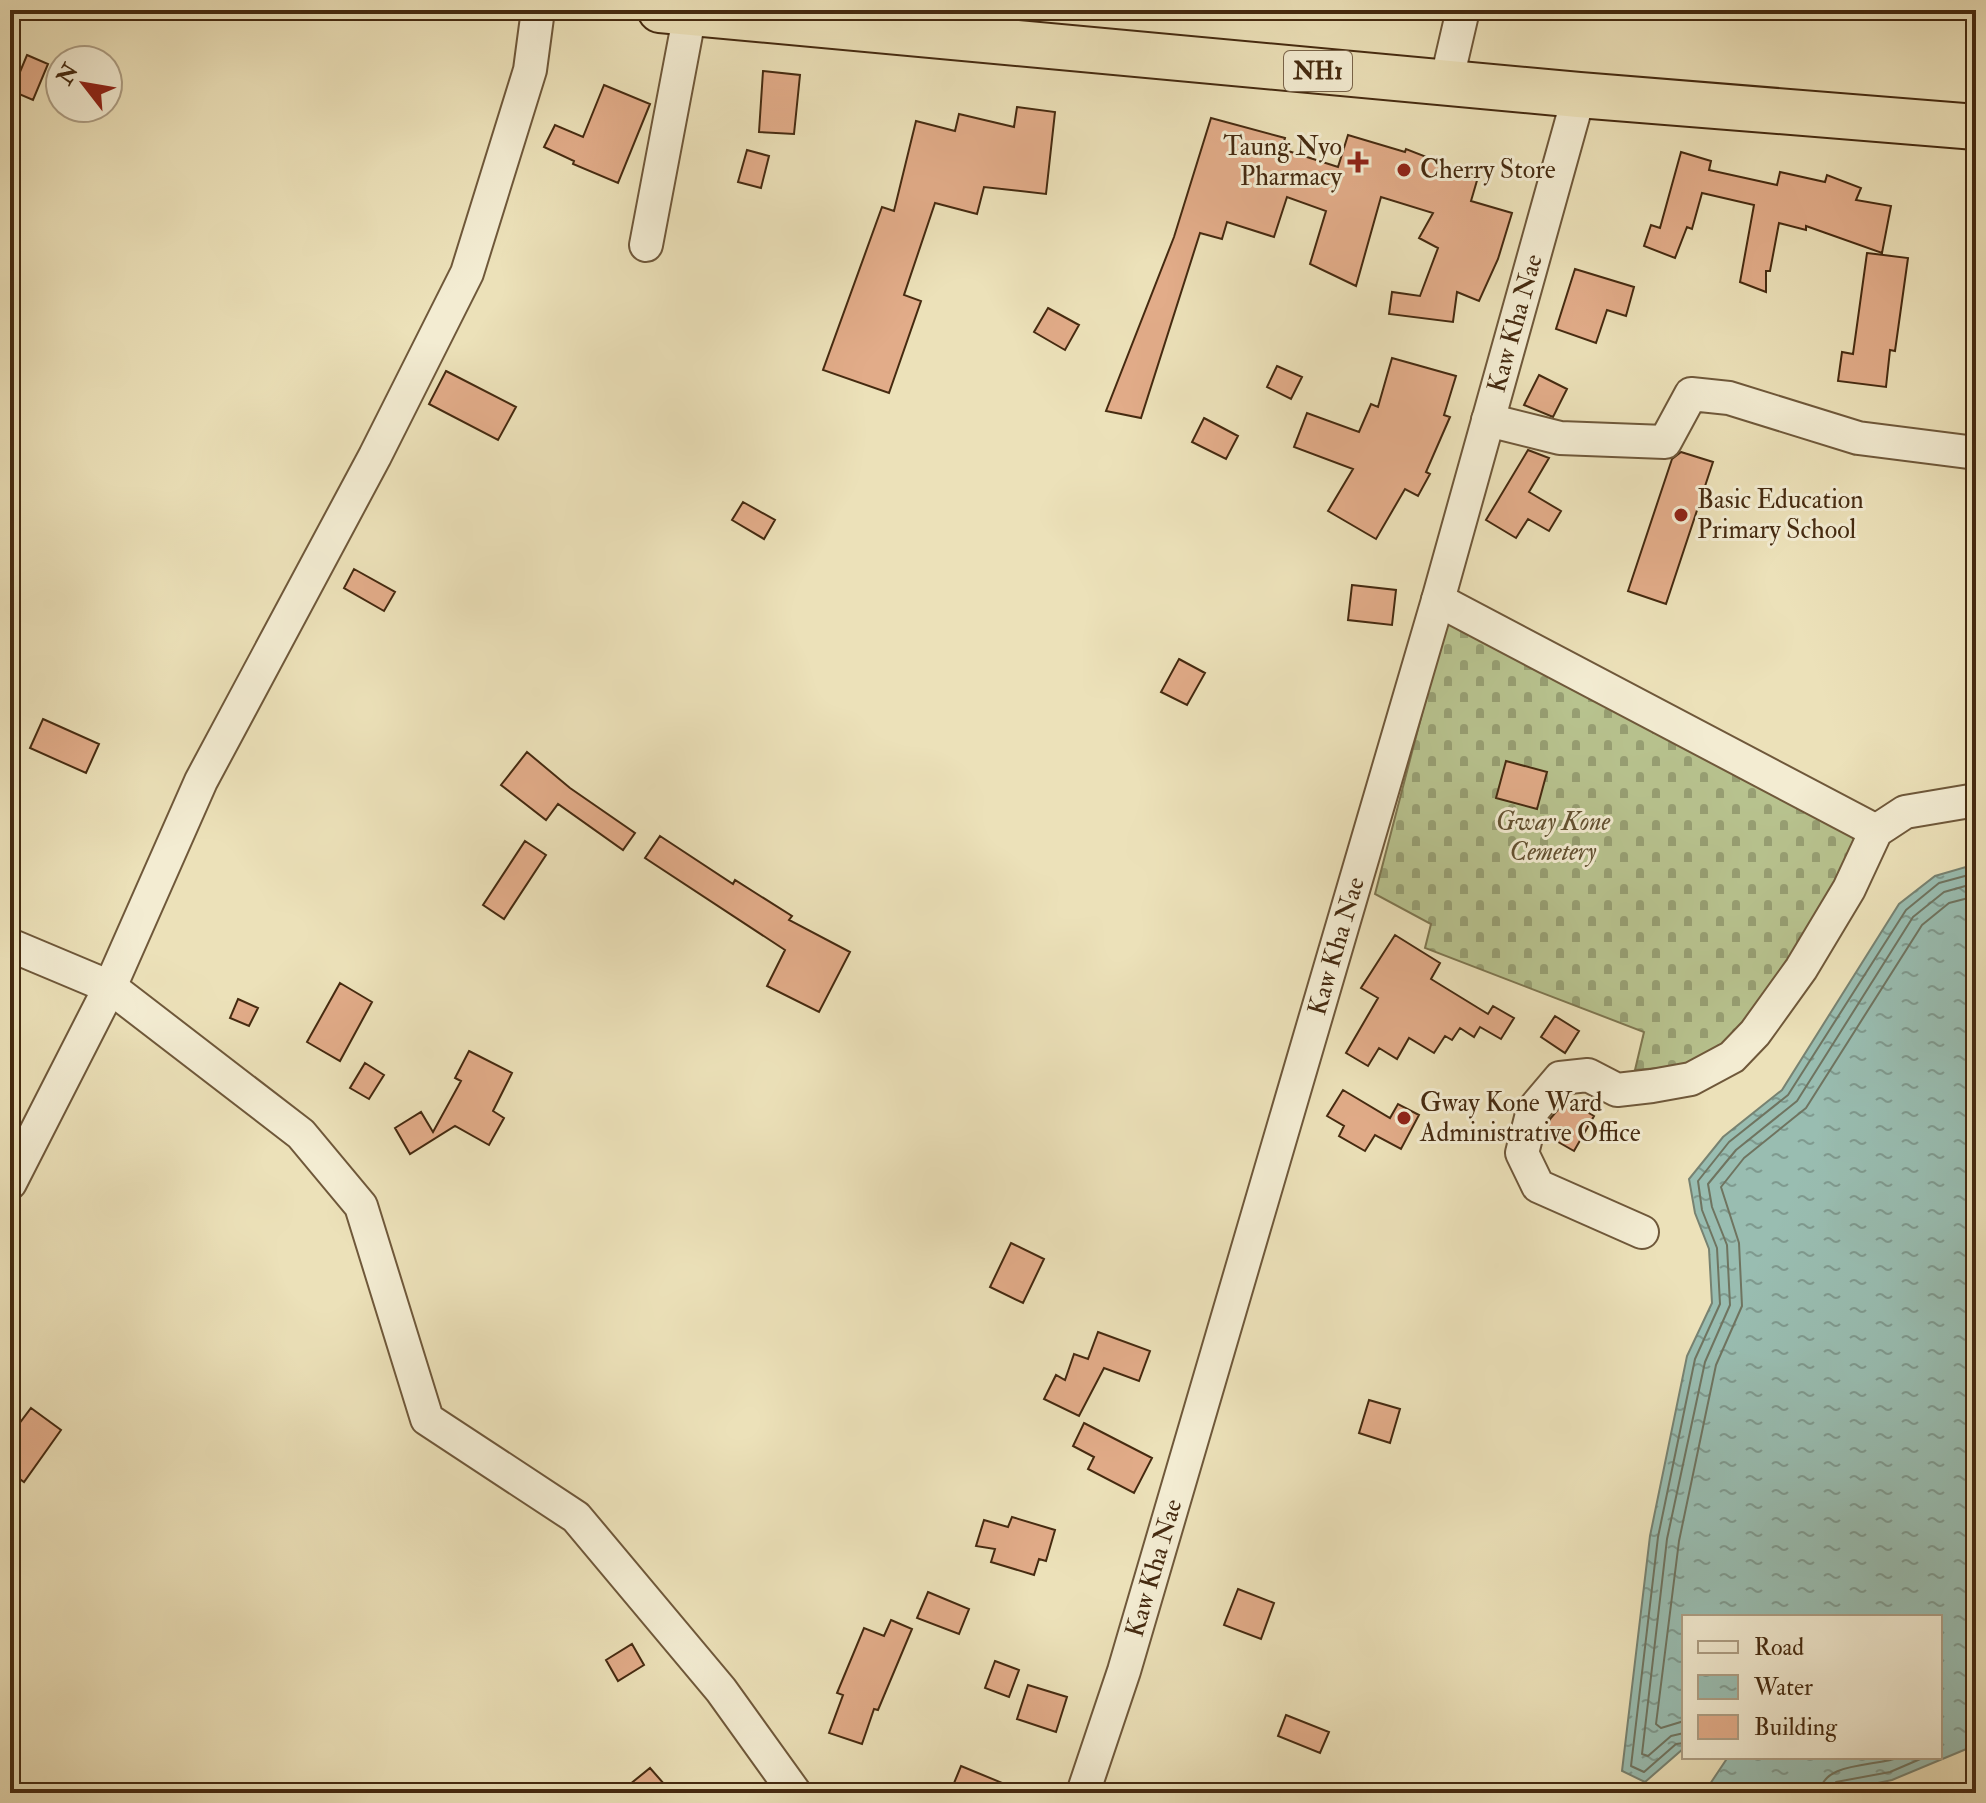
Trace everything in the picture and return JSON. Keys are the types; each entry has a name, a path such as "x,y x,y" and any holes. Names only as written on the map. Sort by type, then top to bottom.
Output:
{"highway":[{"name":"NH1","path":"675,12 1579,95 1976,127"}],"street":[{"path":"10,1183 110,987 201,781 375,456 467,273 530,70 538,10"},
{"path":"1446,83 1463,10"},
{"path":"646,245 675,12"},
{"name":"Kaw Kha Nae","path":"1083,1793 1128,1656 1438,600 1579,95"},
{"path":"1488,420 1560,438 1665,442 1691,394 1729,398 1858,438 1976,453"},
{"path":"1438,600 1876,831"},
{"path":"1642,1232 1538,1186 1522,1153 1533,1110 1560,1078 1588,1075 1617,1090 1652,1086 1691,1079 1732,1057 1755,1033 1801,969 1849,889 1876,831 1905,812 1976,800"},
{"path":"10,945 110,987 301,1134 361,1206 427,1419 576,1517 721,1690 795,1793"}],"green space":[{"name":"Gway Kone Cemetery","path":"1448,614 1863,832 1773,996 1706,1064 1635,1070 1644,1032 1425,948 1431,924 1375,894"}],"water":[{"path":"1976,864 1976,1745 1892,1780 1831,1793 1704,1793 1727,1759 1942,1759 1942,1615 1682,1615 1682,1750 1645,1782 1622,1771 1650,1536 1687,1356 1712,1303 1709,1249 1695,1213 1689,1179 1723,1137 1782,1090 1899,904 1935,876"}],"building":[{"path":"27,55 44,62 44,74 33,100 12,91"},
{"path":"763,71 800,75 794,134 759,132"},
{"path":"604,85 650,104 618,183 573,164 574,161 544,147 555,125 583,137"},
{"path":"1017,107 1055,112 1046,194 984,187 977,214 935,203 904,295 921,301 889,393 823,370 882,207 894,211 916,121 955,131 959,114 1014,127"},
{"path":"1211,118 1285,138 1282,149 1338,167 1348,135 1405,152 1406,149 1478,177 1471,201 1512,213 1498,259 1479,301 1457,292 1453,322 1389,314 1392,292 1420,296 1438,248 1419,238 1433,213 1381,197 1356,286 1310,264 1326,211 1287,197 1274,237 1227,222 1222,239 1200,233 1141,418 1106,411 1174,237"},
{"path":"747,150 769,156 761,188 738,182"},
{"path":"1681,152 1711,161 1709,170 1777,185 1780,172 1825,182 1827,175 1861,188 1856,200 1891,206 1882,253 1806,226 1806,230 1779,223 1770,271 1766,271 1766,292 1740,282 1754,205 1702,193 1692,229 1687,227 1675,258 1644,246 1651,225 1660,228"},
{"path":"1867,253 1908,258 1895,351 1890,350 1886,387 1838,381 1842,352 1853,354"},
{"path":"1575,269 1634,287 1626,316 1607,310 1596,343 1556,329"},
{"path":"1048,308 1079,325 1065,350 1034,332"},
{"path":"1392,358 1456,376 1444,415 1450,417 1426,472 1430,474 1418,496 1405,489 1376,539 1328,511 1353,469 1294,447 1307,413 1359,432 1371,404 1378,407"},
{"path":"1277,366 1302,377 1291,399 1267,387"},
{"path":"446,371 516,407 498,440 429,404"},
{"path":"1539,375 1567,389 1553,417 1524,405"},
{"path":"1204,418 1238,436 1226,459 1192,442"},
{"path":"1528,450 1549,458 1529,492 1561,511 1549,531 1528,519 1516,538 1486,520"},
{"path":"1681,452 1713,462 1666,604 1628,591 1672,459"},
{"path":"743,502 775,520 764,539 732,520"},
{"path":"354,569 395,592 384,611 344,588"},
{"path":"1352,585 1396,590 1392,625 1348,620"},
{"path":"1179,659 1205,673 1187,705 1161,692"},
{"path":"43,719 99,744 86,773 30,748"},
{"path":"527,752 570,788 635,833 623,850 558,804 546,820 501,785"},
{"path":"1506,761 1547,772 1537,809 1496,798"},
{"path":"660,836 733,884 735,880 792,916 789,920 850,952 819,1012 767,986 785,950 645,858"},
{"path":"525,841 546,855 504,919 483,905"},
{"path":"1395,935 1440,963 1431,979 1488,1014 1493,1006 1514,1018 1501,1039 1480,1027 1474,1037 1460,1028 1452,1040 1445,1036 1434,1053 1409,1038 1397,1059 1379,1048 1368,1066 1346,1053 1378,998 1361,988"},
{"path":"340,983 372,1002 340,1061 307,1042"},
{"path":"238,999 258,1008 249,1026 230,1018"},
{"path":"1555,1016 1579,1031 1565,1053 1541,1037"},
{"path":"469,1051 512,1073 493,1111 504,1118 489,1145 455,1126 410,1154 395,1128 421,1112 433,1132 461,1081 455,1078"},
{"path":"365,1063 384,1075 369,1099 350,1088"},
{"path":"1343,1090 1390,1118 1398,1104 1419,1115 1401,1149 1375,1135 1365,1151 1339,1136 1344,1126 1327,1116"},
{"path":"1566,1100 1594,1116 1574,1151 1546,1135 1550,1119"},
{"path":"1011,1243 1044,1259 1023,1303 990,1287"},
{"path":"1098,1332 1150,1351 1139,1381 1104,1368 1079,1416 1044,1399 1056,1375 1065,1380 1074,1354 1088,1359"},
{"path":"1369,1400 1400,1409 1390,1443 1359,1433"},
{"path":"31,1408 61,1430 24,1482 10,1472 10,1436"},
{"path":"1084,1423 1152,1458 1134,1493 1088,1469 1094,1457 1073,1446"},
{"path":"1012,1517 1055,1530 1046,1561 1039,1559 1034,1575 991,1562 995,1549 976,1546 984,1520 1008,1527"},
{"path":"1238,1589 1274,1603 1261,1639 1224,1625"},
{"path":"928,1592 969,1609 959,1634 917,1618"},
{"path":"891,1620 912,1629 878,1710 874,1709 862,1744 829,1733 843,1695 837,1693 864,1628 884,1636"},
{"path":"632,1644 644,1665 618,1681 606,1660"},
{"path":"995,1661 1019,1670 1009,1697 985,1688"},
{"path":"1028,1685 1067,1697 1056,1732 1017,1719"},
{"path":"1286,1715 1329,1732 1320,1753 1278,1736"},
{"path":"961,1766 1024,1792 1024,1793 950,1793"},
{"path":"650,1768 672,1793 619,1793"}],"place":[{"name":"Taung Nyo Pharmacy","path":"1358,162"},
{"name":"Cherry Store","path":"1404,170"},
{"name":"Basic Education Primary School","path":"1681,515"},
{"name":"Gway Kone Ward Administrative Office","path":"1404,1118"}]}
